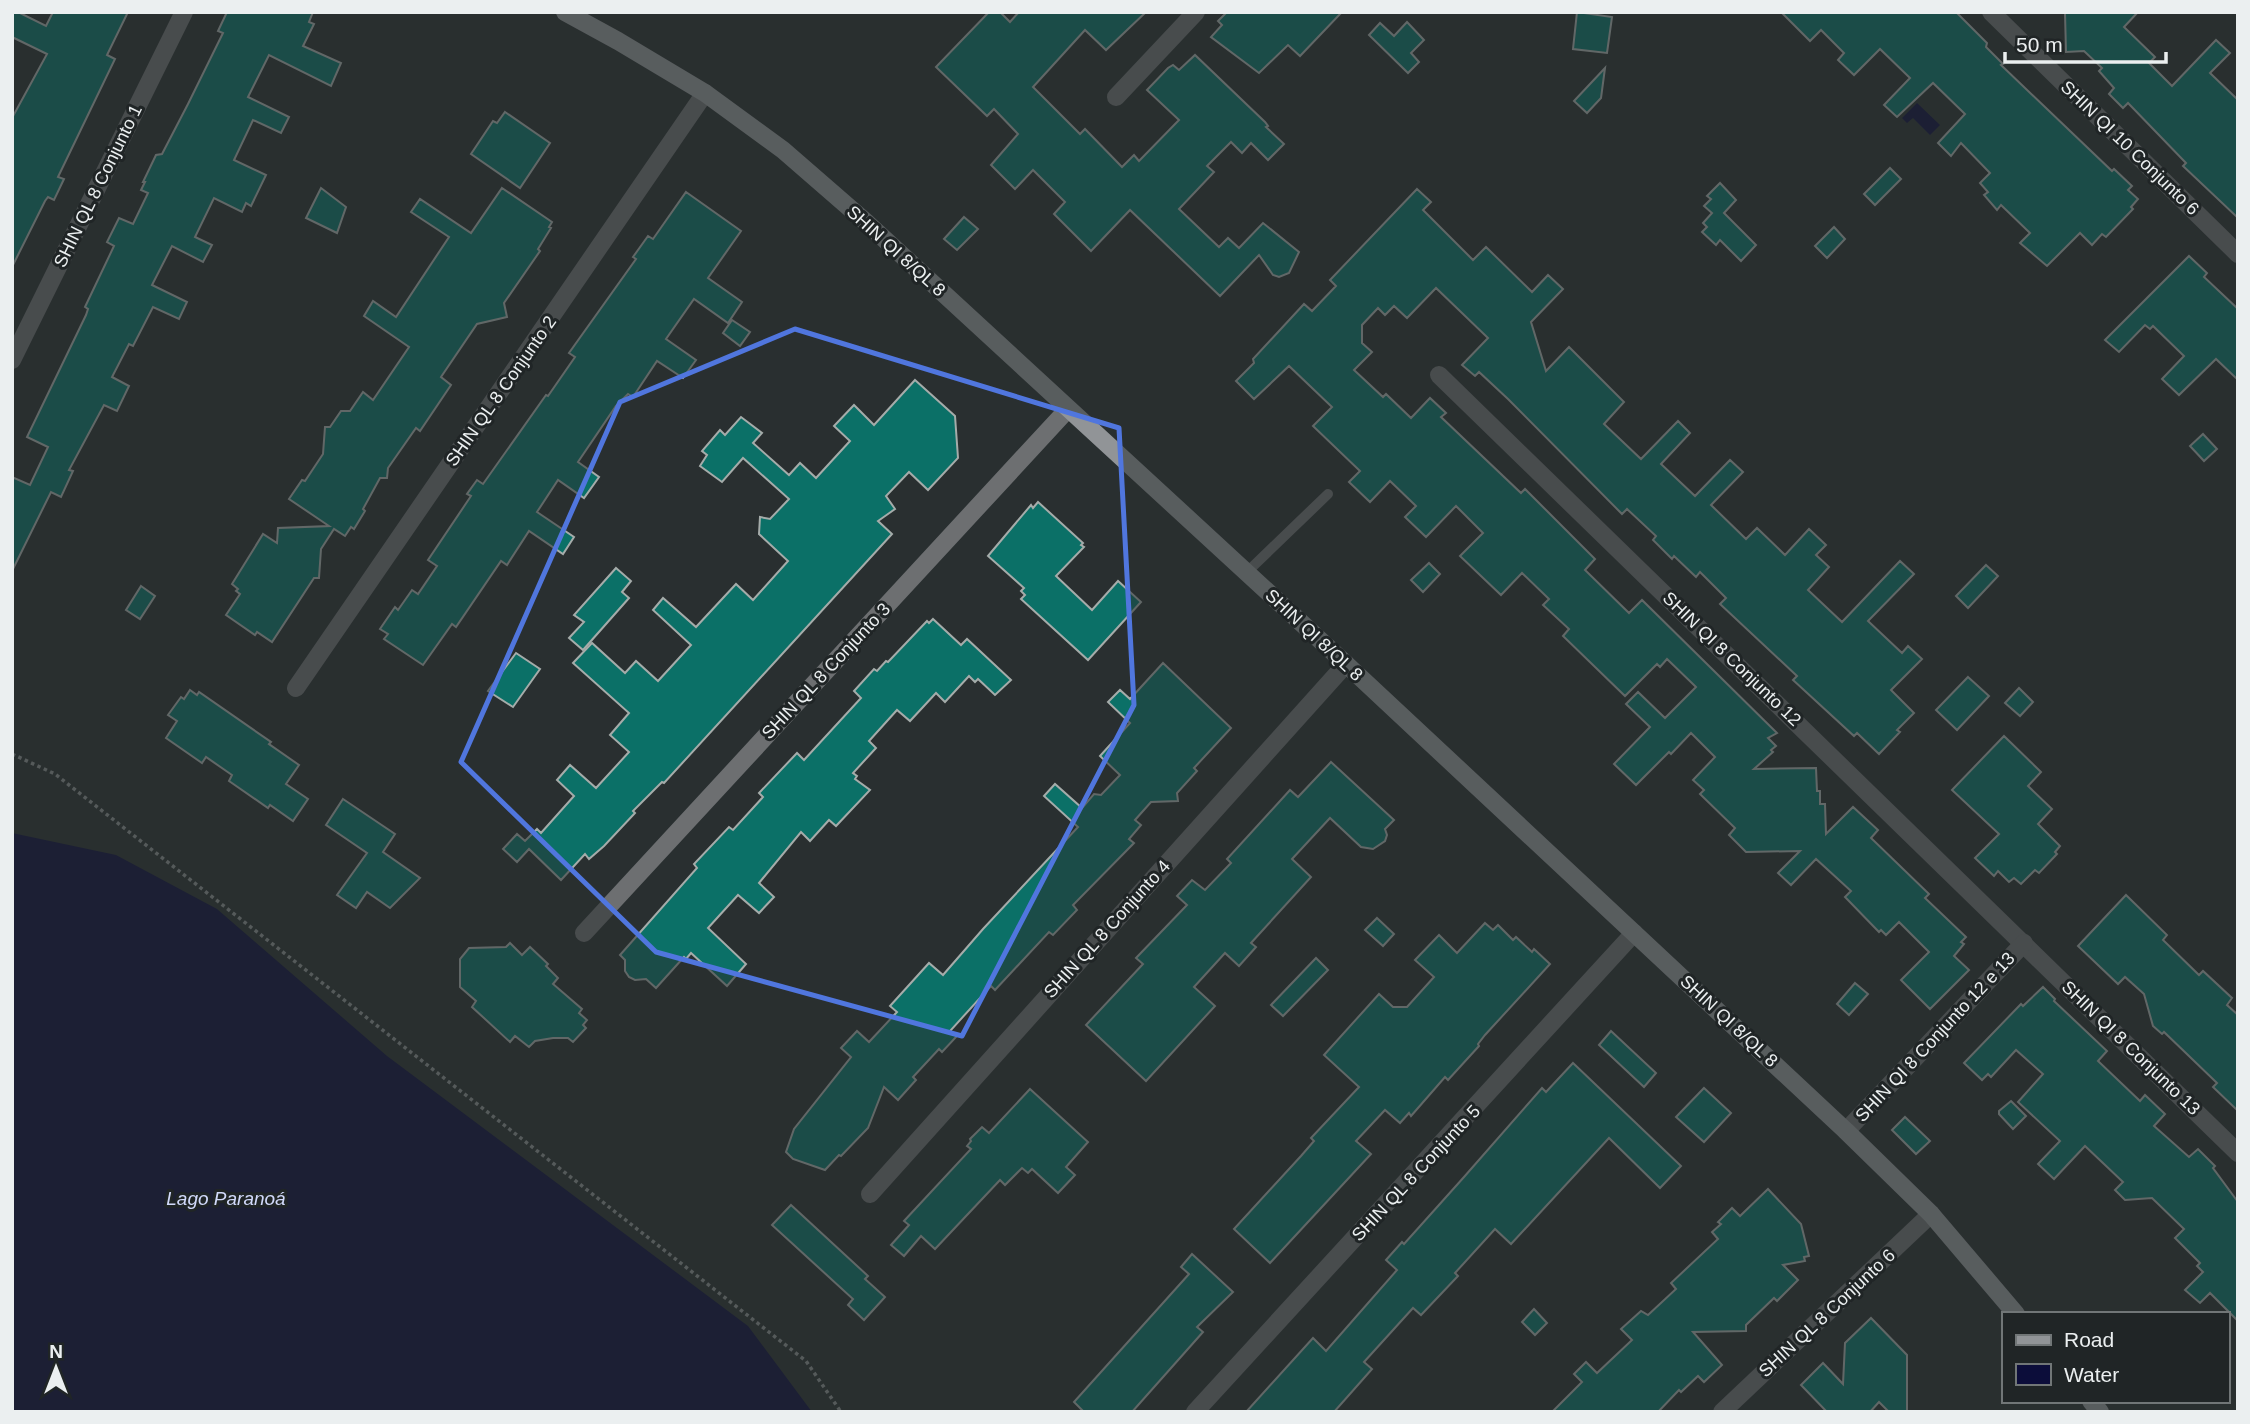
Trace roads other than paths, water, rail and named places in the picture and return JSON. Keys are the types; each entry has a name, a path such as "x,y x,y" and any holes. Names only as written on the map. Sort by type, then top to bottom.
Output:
{"street":[{"name":"SHIN QL 8 Conjunto 1","path":"12,360 184,12"},
{"name":"SHIN QI 8/QL 8","path":"565,12 705,93 783,150 867,223 1346,664 1846,1131 1931,1214 2014,1312"},
{"path":"1116,97 1196,12"},
{"name":"SHIN QI 10 Conjunto 6","path":"1991,12 2238,254"},
{"name":"SHIN QL 8 Conjunto 2","path":"296,688 705,93"},
{"name":"SHIN QI 8 Conjunto 12","path":"1439,375 2024,943"},
{"name":"SHIN QL 8 Conjunto 3","path":"584,933 1068,409"},
{"name":"SHIN QL 8 Conjunto 4","path":"870,1195 1346,664"},
{"name":"SHIN QL 8 Conjunto 5","path":"1195,1412 1634,933"},
{"name":"SHIN QI 8 Conjunto 12 e 13","path":"1846,1131 2024,943"},
{"name":"SHIN QI 8 Conjunto 13","path":"2024,943 2238,1153"},
{"name":"SHIN QL 8 Conjunto 6","path":"1722,1412 1931,1214"}],"lane":[{"path":"1246,573 1328,494"}],"water":[{"path":"1917,103 1940,125 1930,135 1913,118 1907,123 1902,118"},
{"name":"Lago Paranoá","path":"12,833 116,855 217,909 387,1056 748,1326 812,1412 12,1412"}]}
